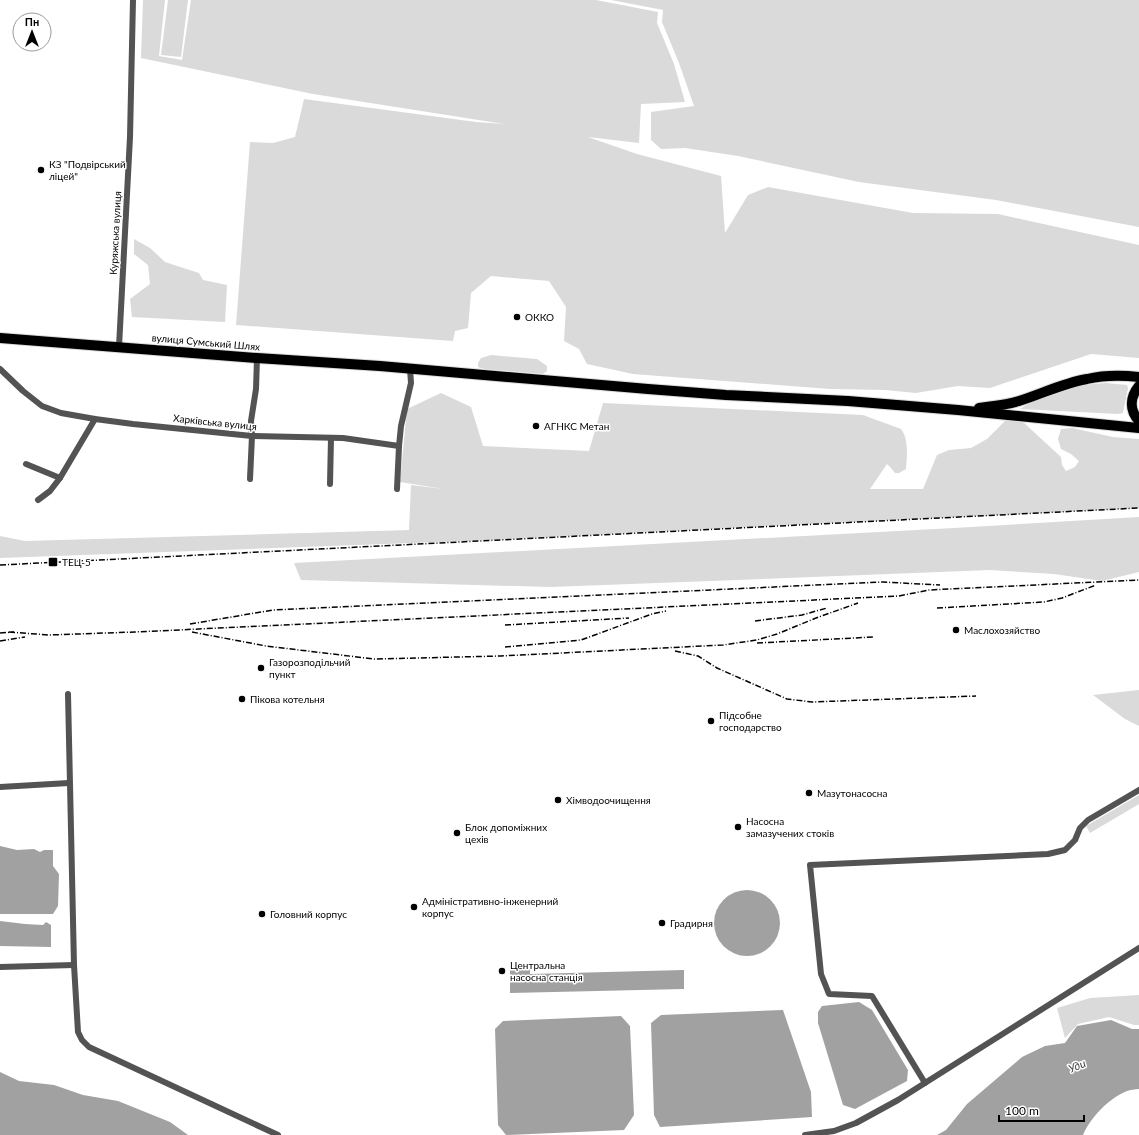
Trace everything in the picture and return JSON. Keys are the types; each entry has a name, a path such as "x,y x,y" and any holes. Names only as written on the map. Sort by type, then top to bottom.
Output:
{"main road":[{"name":"вулиця Сумський Шлях","path":"0,338 410,369 655,390 848,401 958,410"},
{"path":"958,410 1010,403 1086,379 1104,376 1139,377"},
{"path":"1139,386 1134,392 1132,403 1134,414 1139,420"},
{"path":"958,410 1139,428"}],"street":[{"name":"Куряжська вулиця","path":"120,347 130,137 134,0"},
{"path":"250,479 252,436 251,421 256,389 257,358"},
{"name":"Харківська вулиця","path":"0,369 42,406 61,413 95,419 252,436 343,438 399,446"},
{"path":"397,489 401,426 411,383 410,369"},
{"path":"38,500 50,491 60,478 95,419"},
{"path":"330,484 331,438"},
{"path":"26,464 60,478"},
{"path":"68,694 74,965 78,1032 82,1040 89,1047 278,1135"},
{"path":"0,787 69,784"},
{"path":"925,1083 872,996 829,994 821,974 810,866 1048,854 1065,850 1075,840 1080,828 1088,820 1139,790"},
{"path":"805,1135 834,1131 856,1123 898,1100 1139,948"},
{"path":"0,967 74,965"}],"shaded area":[{"path":"143,0 165,0 159,56 182,60 191,0 596,0 658,12 657,23 674,64 685,102 641,104 639,143 588,137 637,154 721,176 725,233 748,195 768,187 913,213 998,214 1139,245 1139,358 1091,354 990,388 958,386 916,393 885,390 830,389 633,374 587,364 579,349 564,341 566,307 549,281 491,276 471,293 468,328 455,331 453,341 236,325 250,142 273,143 295,137 304,99 476,122 504,124 313,94 141,58"},
{"path":"168,0 188,0 181,57 161,55"},
{"path":"611,0 1139,0 1139,227 996,200 859,182 738,156 685,148 661,149 651,140 651,112 694,106 679,63 662,22 663,10"},
{"path":"134,239 150,248 165,262 199,273 203,280 227,285 225,322 132,317 130,299 150,284 148,265 134,254"},
{"path":"491,355 537,359 547,366 547,371 543,374 484,369 478,367 478,363 481,358"},
{"path":"1106,383 1127,385 1128,388 1123,413 1020,409 1070,386"},
{"path":"441,393 471,407 483,446 589,451 603,403 863,415 901,429 904,433 907,448 906,469 899,473 895,473 887,464 870,489 923,489 937,455 949,450 971,448 987,439 1006,420 1023,422 1061,457 1062,465 1066,471 1075,467 1079,461 1071,454 1061,449 1058,439 1061,429 1072,428 1113,437 1139,439 1139,508 469,541 0,558 0,536 25,541 409,530 411,485 444,489 400,482 407,409"},
{"path":"1139,517 1139,572 1102,581 1054,574 990,570 550,587 301,580 294,563 954,528"},
{"path":"1139,690 1139,726 1125,719 1093,695"},
{"path":"1139,795 1139,804 1090,833 1086,826"},
{"path":"1139,995 1139,1025 1134,1025 1109,1017 1078,1024 1065,1038 1057,1008 1090,998"}],"water":[{"path":"0,846 17,850 34,849 40,852 44,850 53,850 53,866 59,874 58,906 53,914 0,914"},
{"path":"747,890 760,892 770,900 778,910 780,923 778,936 770,946 760,954 747,956 734,954 724,946 716,936 714,923 716,910 724,900 734,892"},
{"path":"0,921 43,925 46,922 51,925 51,947 0,946"},
{"path":"510,969 530,969 530,974 684,970 684,989 510,993"},
{"path":"859,1002 872,1010 908,1070 907,1081 855,1109 843,1105 818,1023 818,1012 822,1006"},
{"path":"783,1010 811,1092 812,1117 660,1127 654,1115 651,1023 661,1015"},
{"path":"621,1016 630,1026 634,1115 624,1130 506,1135 498,1125 495,1029 503,1021"},
{"name":"Уди","path":"1111,1020 1132,1029 1139,1029 1139,1089 1127,1091 1114,1098 1095,1115 1083,1135 937,1135 946,1130 967,1104 1022,1057 1045,1046 1065,1043 1077,1026"},
{"path":"0,1072 19,1081 54,1085 83,1095 118,1101 170,1122 188,1135 0,1135"}],"railway":[{"path":"0,565 1139,508"},
{"path":"9,632 49,635 135,632 899,596 929,590 1139,580"},
{"path":"190,624 273,610 883,582 940,585"},
{"path":"937,608 1044,602 1062,598 1096,585"},
{"path":"192,632 266,646 374,659 501,656 723,645 757,640 777,634 858,603"},
{"path":"755,621 802,615 827,608"},
{"path":"505,647 581,640 652,614 666,611"},
{"path":"505,625 629,618"},
{"path":"0,633 14,632"},
{"path":"0,641 25,637"},
{"path":"757,643 874,637"},
{"path":"675,651 698,656 717,668 787,699 812,702 976,696"}],"place":[{"name":"КЗ \"Подвірський ліцей\"","path":"41,170"},
{"name":"ОККО","path":"517,317"},
{"name":"АГНКС Метан","path":"536,426"},
{"name":"ТЕЦ-5","path":"53,562"},
{"name":"Маслохозяйство","path":"956,630"},
{"name":"Газорозподільчий пункт","path":"261,668"},
{"name":"Пікова котельня","path":"242,699"},
{"name":"Підсобне господарство","path":"711,721"},
{"name":"Мазутонасосна","path":"809,793"},
{"name":"Хімводоочищення","path":"558,800"},
{"name":"Насосна замазучених стоків","path":"738,827"},
{"name":"Блок допоміжних цехів","path":"457,833"},
{"name":"Адміністративно-інженерний корпус","path":"414,907"},
{"name":"Головний корпус","path":"262,914"},
{"name":"Градирня","path":"662,923"},
{"name":"Центральна насосна станція","path":"502,971"}]}
